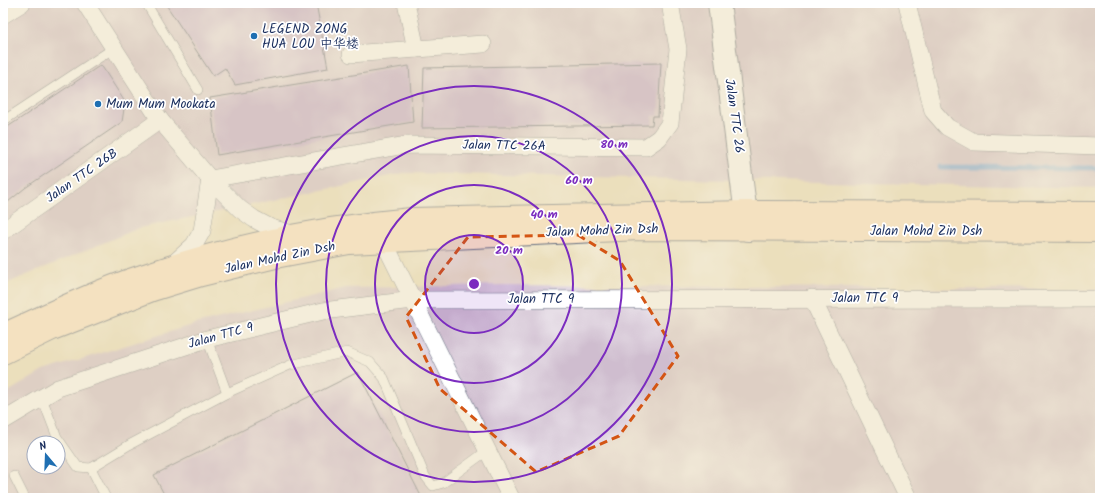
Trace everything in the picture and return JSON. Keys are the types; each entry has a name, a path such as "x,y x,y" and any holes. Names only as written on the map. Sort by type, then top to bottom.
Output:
{"main road":[{"name":"Jalan Mohd Zin Dsh","path":"3,335 45,315 123,283 209,255 271,240 299,236 381,231 639,229 747,221 846,221 1100,213"},
{"name":"Jalan Mohd Zin Dsh","path":"846,221 1100,231"},
{"name":"Jalan Mohd Zin Dsh","path":"3,353 52,329 152,290 201,275 275,257 349,243 381,231"}],"street":[{"path":"3,15 22,3"},
{"path":"85,3 160,120 210,179 240,209 254,219 271,228 299,236"},
{"path":"406,3 416,49"},
{"name":"Jalan TTC 26A","path":"210,179 406,144 646,147 659,138 670,123 678,49 670,3"},
{"name":"Jalan TTC 26","path":"719,3 747,221"},
{"path":"907,3 934,110 948,127 974,142 1100,146"},
{"path":"351,54 483,44"},
{"name":"Jalan TTC 26B","path":"3,231 160,120"},
{"path":"169,268 194,245 202,231 210,179"},
{"path":"381,231 412,300 512,498"},
{"path":"812,298 908,498"},
{"name":"Jalan TTC 9","path":"3,421 58,388 207,339 323,311 412,300 812,298 1100,299"}],"lane":[{"path":"146,3 198,90"},
{"path":"3,121 114,48"},
{"path":"207,339 227,393"},
{"path":"42,398 57,437 78,467 91,468 129,445 227,393 290,365 347,352 370,362 384,378 425,476 433,486 443,483 488,450"},
{"path":"91,468 106,498"},
{"path":"14,476 25,498"}],"highlighted area":[{"path":"578,235 620,261 678,356 619,436 536,472 440,389 406,317 468,237"}],"shaded area":[{"path":"3,3 1100,3 1100,188 404,173 139,228 3,285"},
{"path":"502,285 1100,290 1100,498 3,498 3,395 43,371 195,324 346,288"}],"building":[{"name":"LEGEND ZONG HUA LOU 中华楼","path":"165,3 316,3 328,68 235,85 225,68 213,76"},
{"path":"661,63 658,116 653,116 652,125 422,128 424,68"},
{"path":"101,65 125,102 122,122 25,188 3,206 3,130"},
{"path":"409,66 413,122 217,155 210,98"},
{"path":"358,372 422,498 166,498 154,475"}],"waterway":[{"path":"940,167 1100,168"}],"place":[{"name":"LEGEND ZONG HUA LOU 中华楼","path":"254,36"},
{"name":"Mum Mum Mookata","path":"98,104"}]}
